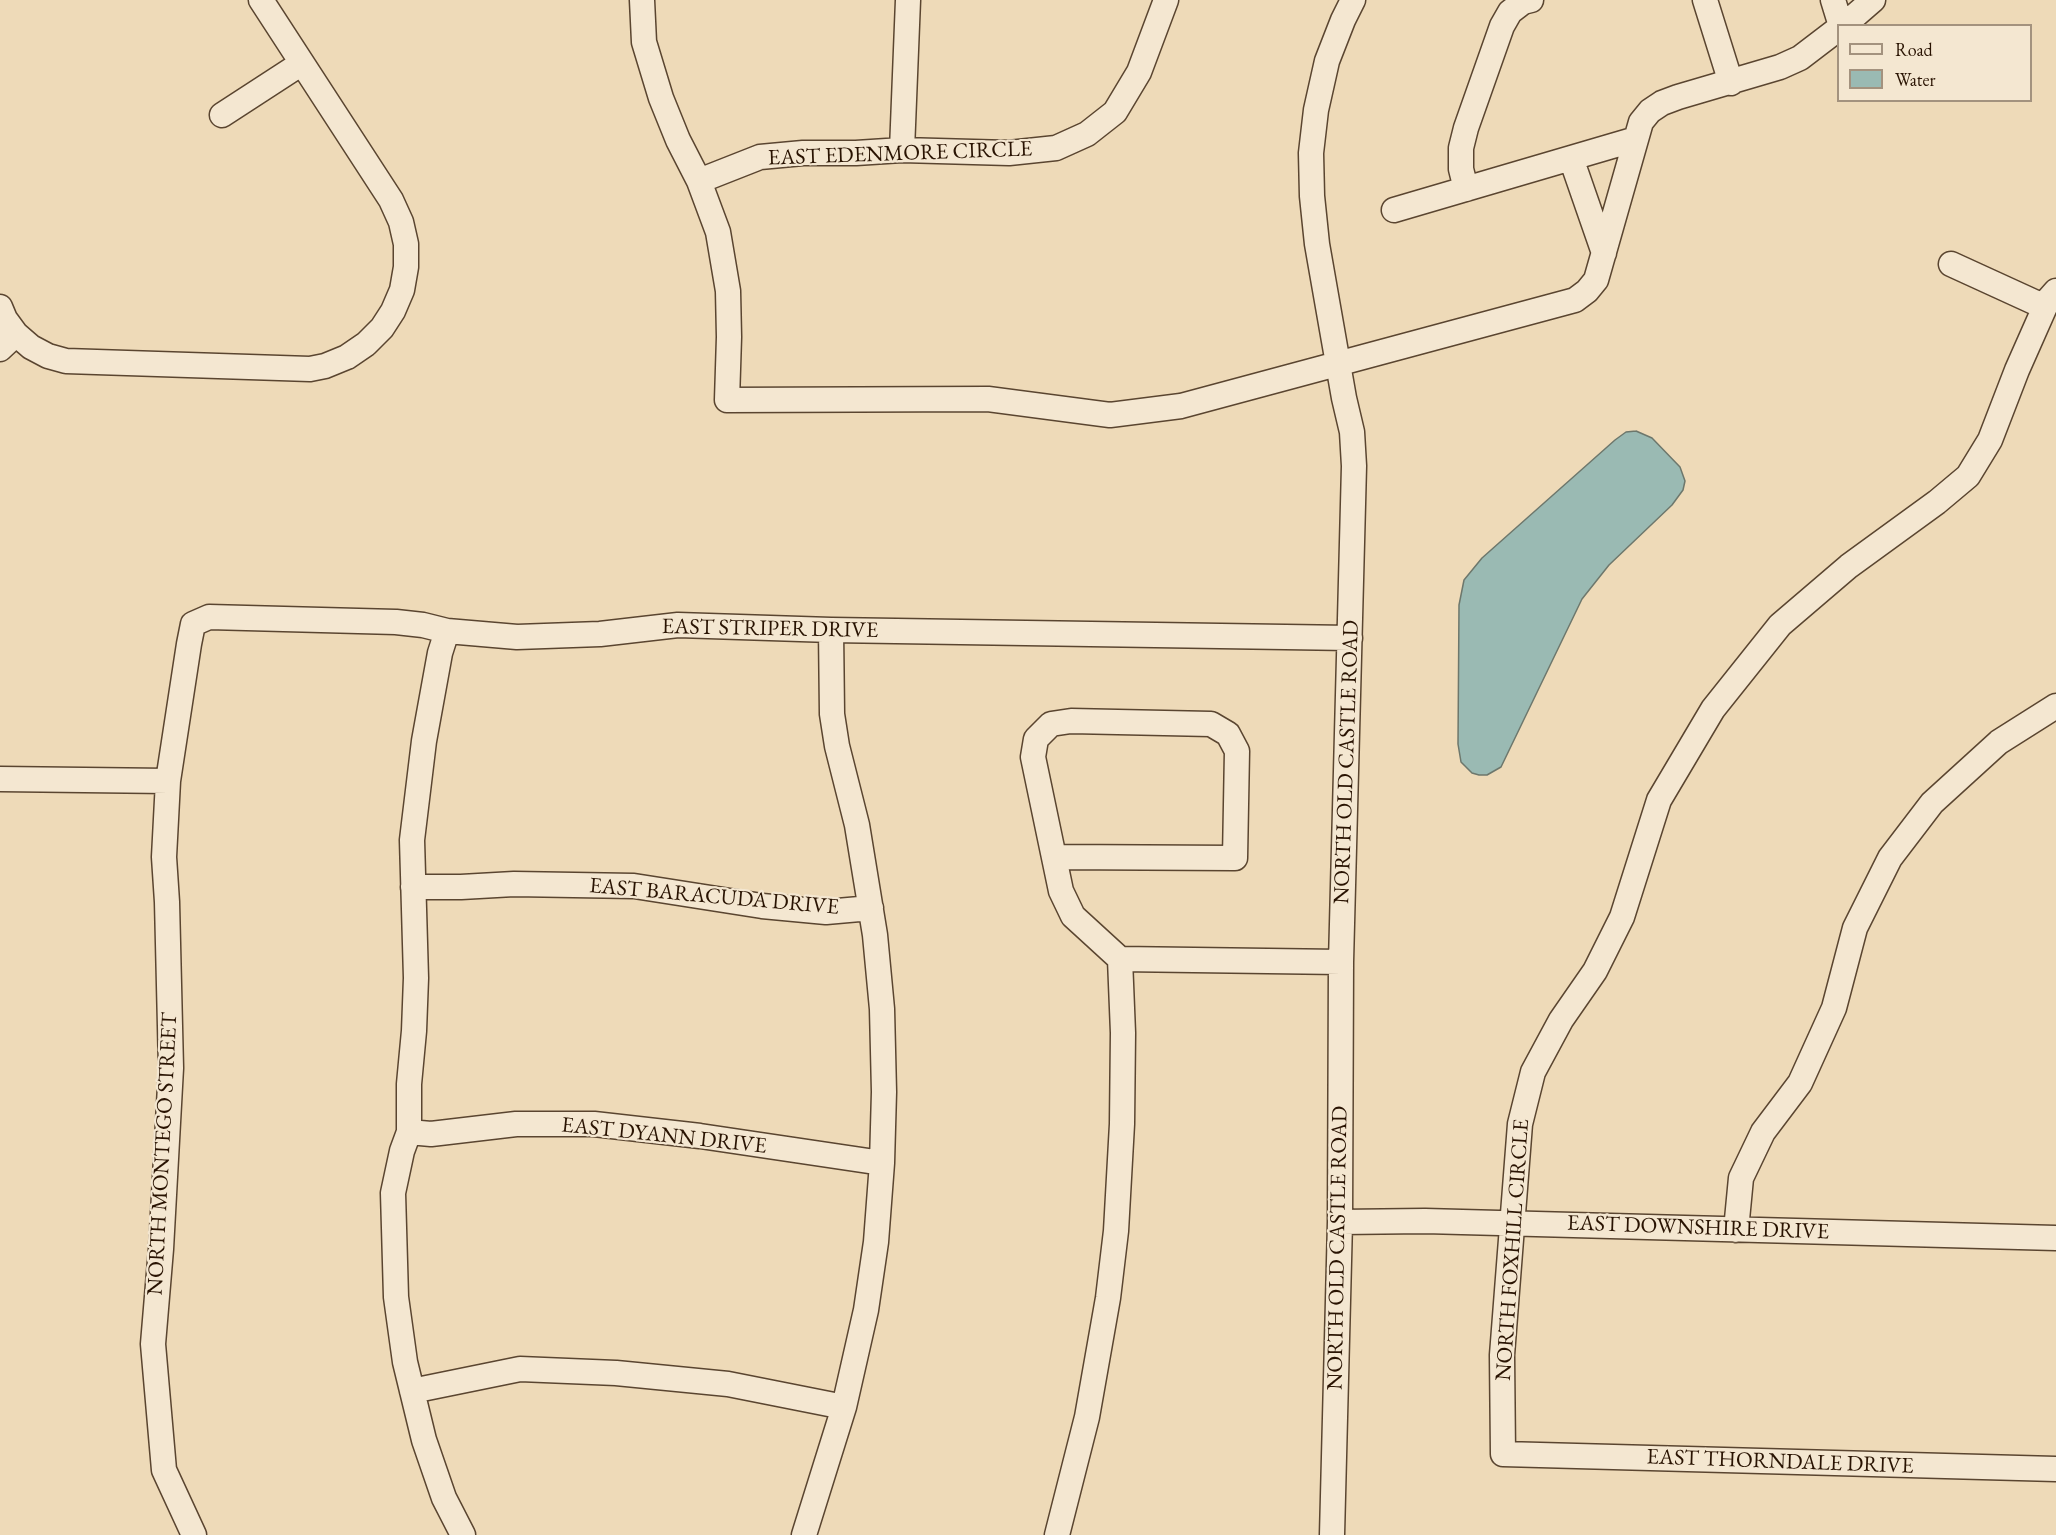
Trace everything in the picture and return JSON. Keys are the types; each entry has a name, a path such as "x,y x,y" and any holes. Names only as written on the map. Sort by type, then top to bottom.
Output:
{"street":[{"path":"0,307 5,319 8,342 31,347 48,356 66,361 298,370 325,366 347,357 366,344 382,328 393,311 402,290 406,267 406,244 401,222 391,201 261,0"},
{"path":"642,0 644,42 662,98 678,140 699,181 718,232 728,291 727,400 988,399 1110,415 1181,406 1575,300 1587,291 1596,279 1641,122 1650,111 1662,103 1780,67 1800,57 1837,30"},
{"path":"902,150 908,0"},
{"name":"EAST EDENMORE CIRCLE","path":"699,181 760,157 803,153 902,150 1009,153 1056,148 1087,134 1115,112 1139,72 1166,0"},
{"name":"NORTH OLD CASTLE ROAD","path":"1332,1535 1340,1222 1341,962 1354,466 1352,432 1317,244 1312,196 1311,153 1316,110 1328,61 1353,0"},
{"path":"1466,189 1461,169 1461,148 1466,128 1502,26 1510,12 1523,2 1531,0"},
{"path":"1705,0 1731,83"},
{"path":"1833,0 1840,24"},
{"path":"1845,24 1873,0"},
{"path":"222,115 302,63"},
{"path":"1394,210 1636,140"},
{"path":"1571,158 1604,253"},
{"path":"1951,264 2051,299"},
{"name":"NORTH FOXHILL CIRCLE","path":"1503,1454 1502,1355 1520,1124 1533,1072 1561,1020 1595,971 1622,917 1659,801 1713,709 1780,625 1849,566 1937,502 1968,476 1990,440 2018,370 2051,299"},
{"name":"EAST STRIPER DRIVE","path":"193,624 209,617 396,622 447,631 527,637 600,634 678,625 831,630 1350,638"},
{"name":"NORTH MONTEGO STREET","path":"193,624 168,781 164,857 171,1068 161,1249 153,1344 164,1470 194,1535"},
{"path":"804,1535 844,1407 866,1310 876,1242 882,1163 884,1092 882,1009 871,908 857,825 837,746 832,714 831,630"},
{"path":"447,631 440,653 417,790 412,840 416,978 409,1084 409,1132 402,1151 393,1193 396,1297 405,1362 424,1440 444,1498 464,1535"},
{"path":"1736,1230 1741,1178 1763,1132 1800,1083 1834,1008 1855,928 1890,858 1932,803 1999,742 2056,706"},
{"path":"1054,857 1236,858 1237,751 1228,734 1211,724 1071,721 1051,724 1036,739 1033,757 1061,891 1073,916 1119,958 1341,962"},
{"path":"0,779 168,781"},
{"name":"EAST BARACUDA DRIVE","path":"412,887 514,884 634,886 762,906 826,912 871,908"},
{"path":"1057,1535 1087,1417 1108,1298 1116,1231 1122,1124 1123,1033 1119,958"},
{"name":"EAST DYANN DRIVE","path":"409,1132 431,1134 516,1124 594,1124 700,1136 882,1163"},
{"name":"EAST DOWNSHIRE DRIVE","path":"1340,1222 1425,1221 2056,1238"},
{"path":"412,1391 520,1369 616,1373 728,1384 844,1407"},
{"name":"EAST THORNDALE DRIVE","path":"1503,1454 2056,1469"}],"water":[{"path":"1636,431 1652,438 1680,467 1685,481 1683,490 1672,505 1609,565 1582,599 1501,767 1487,775 1472,773 1461,762 1458,744 1459,605 1464,580 1482,558 1615,440 1626,432"}]}
